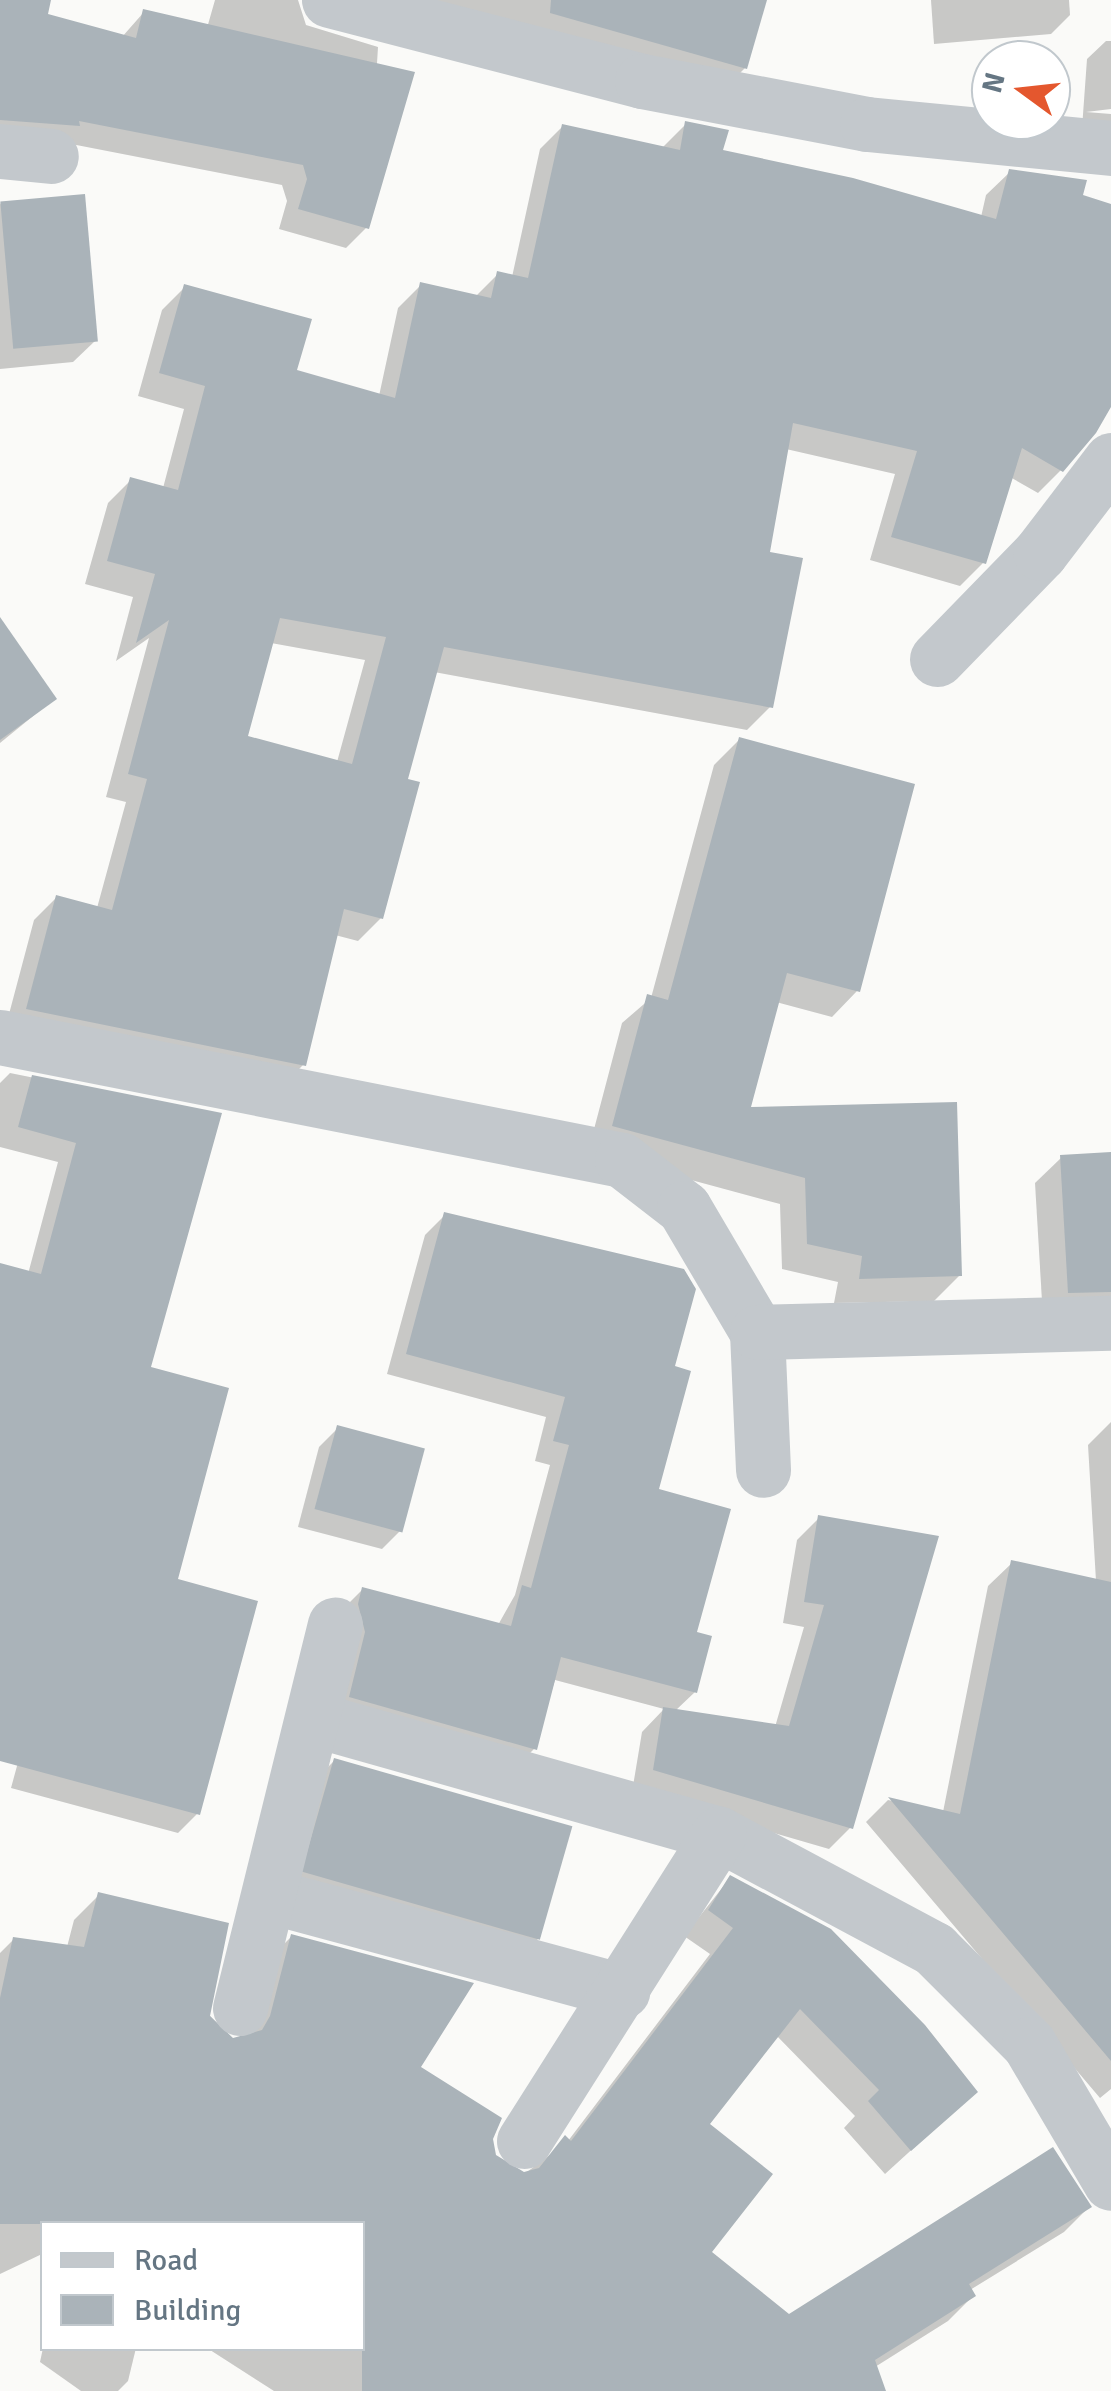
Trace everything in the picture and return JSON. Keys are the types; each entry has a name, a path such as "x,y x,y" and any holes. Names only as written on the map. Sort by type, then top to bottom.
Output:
{"street":[{"path":"329,0 642,81 848,121 1111,148"},
{"path":"937,660 1040,552 1111,460"},
{"path":"0,1037 622,1160 684,1208 757,1332 763,1470"},
{"path":"757,1332 1111,1323"},
{"path":"240,2008 336,1624"},
{"path":"313,1718 719,1834 934,1949 1029,2044 1111,2183"},
{"path":"524,2141 719,1834"},
{"path":"270,1896 622,1991"}],"building":[{"path":"0,0 51,0 48,14 136,38 143,9 415,72 369,229 298,209 307,179 303,165 79,121 80,126 0,120"},
{"path":"551,0 767,0 747,69 550,13"},
{"path":"685,121 729,130 723,150 853,178 996,219 1009,169 1087,180 1083,195 1111,204 1111,407 1096,433 1063,472 1022,448 986,564 891,537 917,451 793,423 770,552 803,558 773,708 444,647 408,779 420,782 383,919 344,909 306,1066 26,1009 56,895 112,910 147,779 128,774 169,620 136,643 155,574 107,561 130,477 178,490 205,386 159,373 184,284 312,319 297,370 395,398 420,282 491,298 497,271 528,278 562,124 680,150","holes":["280,618 386,637 352,764 248,736"]},
{"path":"85,194 98,341 13,349 0,201"},
{"path":"0,617 57,699 0,740"},
{"path":"739,737 915,784 860,992 787,973 751,1107 957,1102 962,1276 859,1279 862,1256 807,1244 805,1178 612,1126 647,994 668,1000"},
{"path":"32,1075 222,1113 151,1367 229,1388 178,1579 258,1601 200,1815 0,1761 0,1263 41,1274 76,1143 18,1127"},
{"path":"1111,1152 1111,1292 1068,1293 1060,1155"},
{"path":"444,1212 684,1269 696,1289 675,1366 691,1371 659,1489 731,1509 697,1632 712,1636 697,1693 561,1657 537,1750 349,1697 365,1632 358,1604 362,1587 511,1626 522,1585 531,1588 569,1445 553,1441 565,1397 406,1354"},
{"path":"337,1425 425,1449 402,1533 314,1509"},
{"path":"818,1515 939,1536 853,1829 653,1770 663,1707 789,1726 824,1605 804,1602"},
{"path":"1011,1560 1111,1582 1111,2061 888,1797 960,1814"},
{"path":"334,1758 572,1826 540,1940 301,1871"},
{"path":"730,1875 831,1929 925,2025 978,2092 911,2151 868,2101 879,2090 800,2009 710,2124 773,2174 712,2252 789,2314 1053,2147 1092,2207 969,2284 976,2296 875,2360 886,2391 362,2391 365,2221 0,2224 0,1998 13,1937 84,1947 98,1892 229,1923 210,2016 233,2038 262,2030 270,2016 291,1934 474,1983 421,2067 502,2118 493,2139 496,2155 524,2172 539,2168 565,2135 571,2141 733,1928 708,1910"}]}
